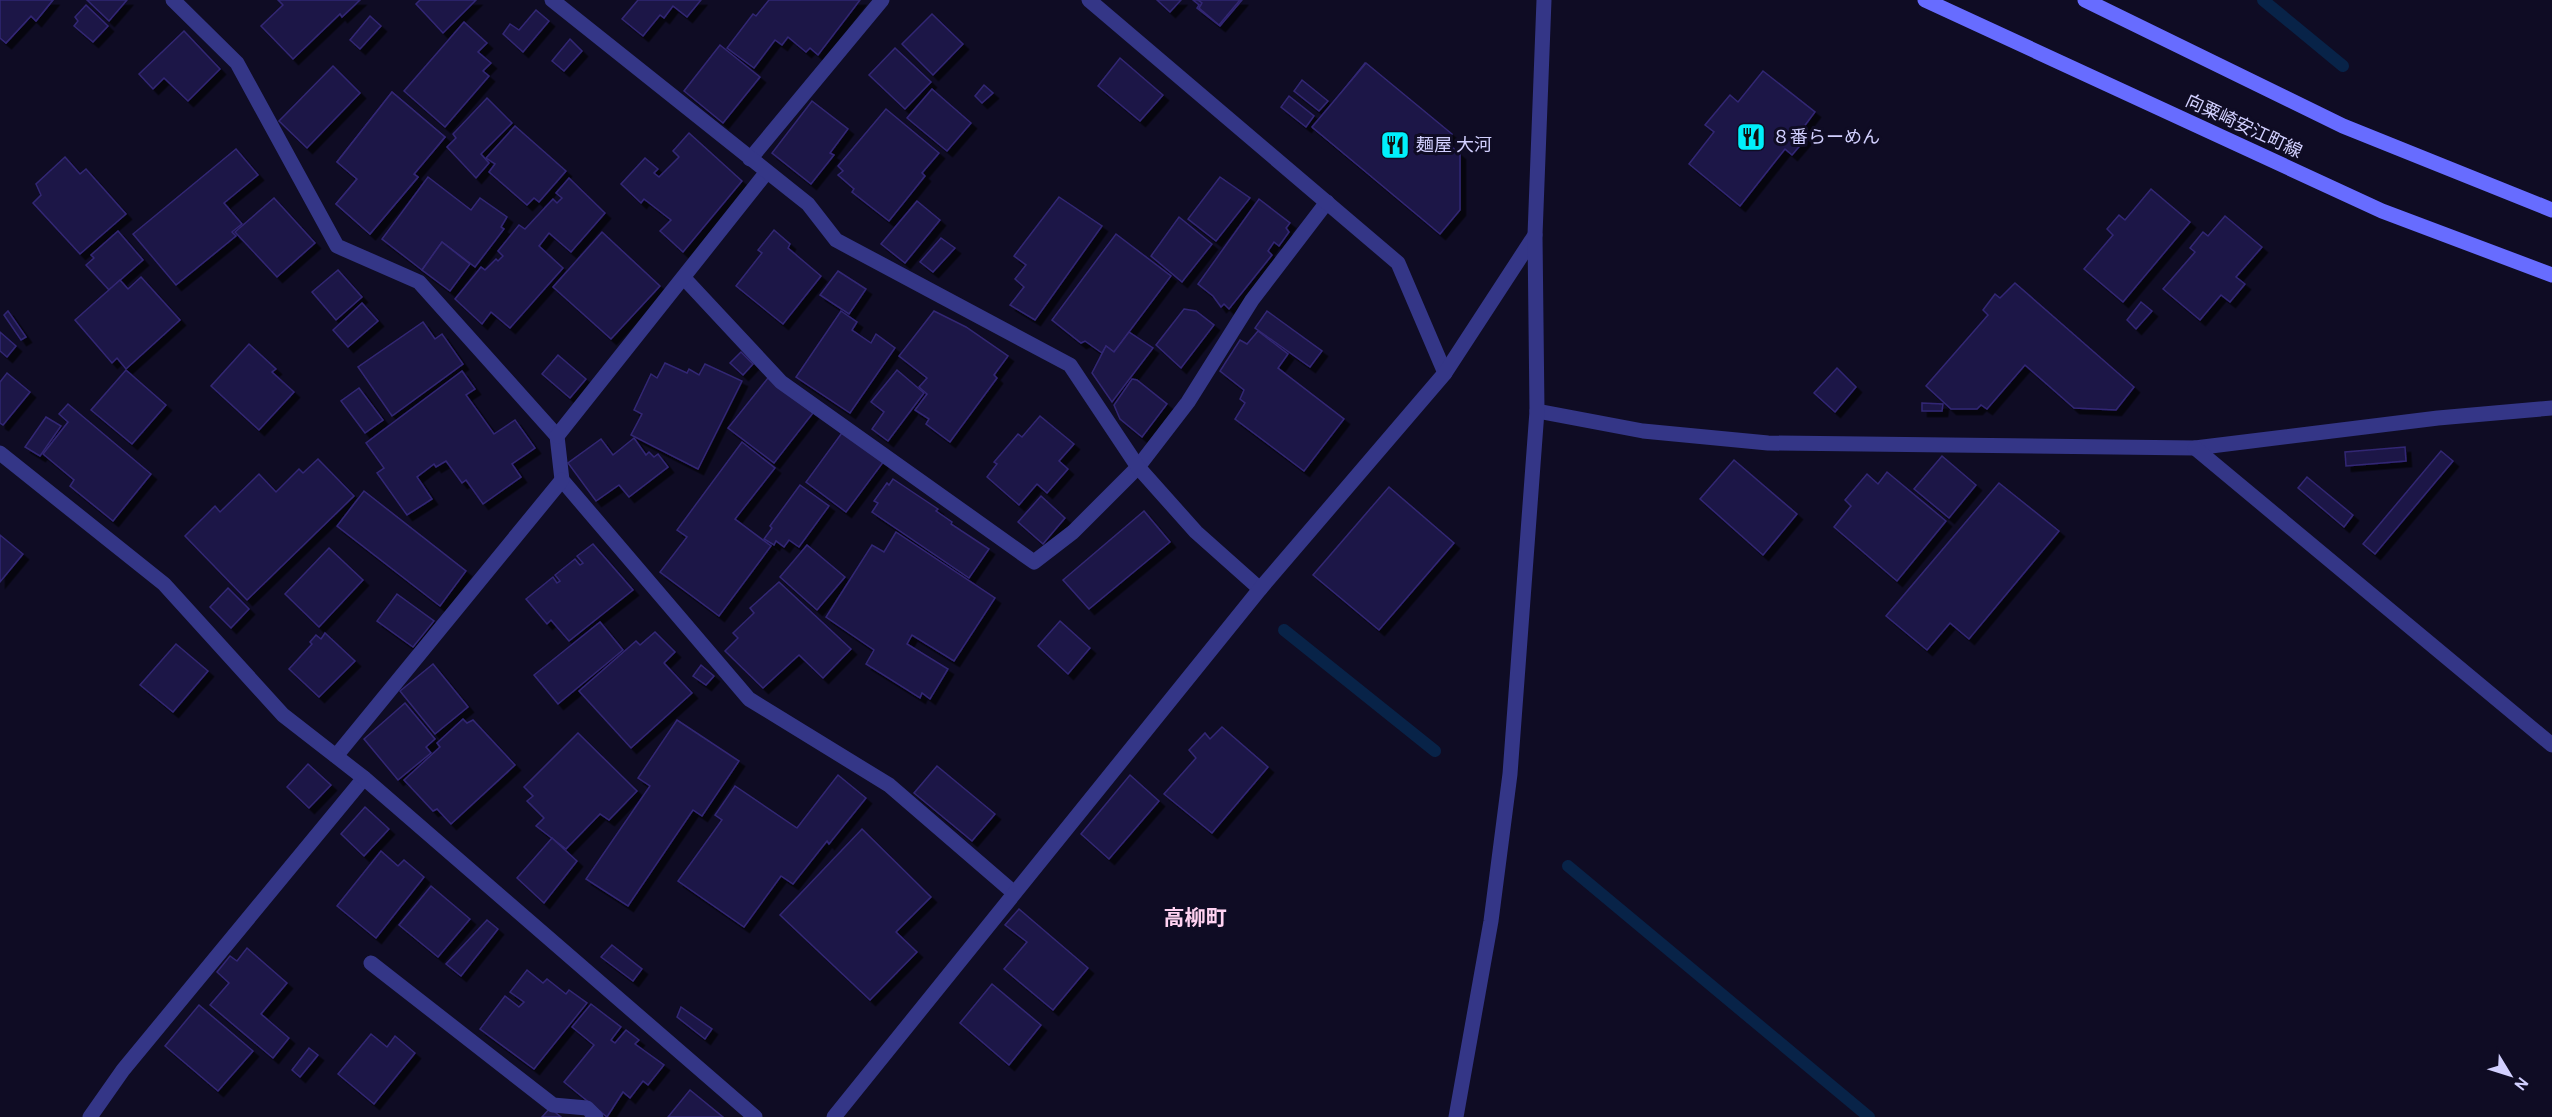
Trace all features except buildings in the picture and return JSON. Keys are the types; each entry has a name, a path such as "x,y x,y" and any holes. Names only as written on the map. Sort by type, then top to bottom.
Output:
{"main road":[{"name":"向粟崎安江町線","path":"1925,0 2382,211 2552,275"},
{"path":"2085,0 2343,126 2552,210"}],"street":[{"path":"173,0 237,63 337,246 419,282 557,436 562,480 749,699 889,785 1013,892"},
{"path":"552,0 766,173 808,204 836,240 1070,365 1138,466 1196,532 1260,589"},
{"path":"750,159 882,0"},
{"path":"1089,0 1398,263 1445,373"},
{"path":"1456,1117 1491,921 1510,774 1537,411 1534,235 1544,0"},
{"path":"557,436 766,173"},
{"path":"684,278 781,382 1034,562 1073,532 1138,466 1188,402 1252,300 1327,202"},
{"path":"834,1117 1013,892 1260,589 1445,373 1534,235"},
{"path":"1537,411 1643,431 1768,443 2195,448 2438,418 2552,408"},
{"path":"2195,448 2552,745"},
{"path":"0,453 164,584 283,715 364,778 755,1117"},
{"path":"336,756 562,480"},
{"path":"90,1117 123,1070 364,778"},
{"path":"371,963 553,1105 587,1108 596,1117"}],"waterway":[{"path":"2263,0 2343,66"},
{"path":"1284,630 1435,751"},
{"path":"1568,866 1869,1117"}],"place":[{"name":"８番らーめん","path":"1751,137"},
{"name":"麺屋 大河","path":"1395,145"}],"district":[{"name":"高柳町","path":"1195,917"}]}
